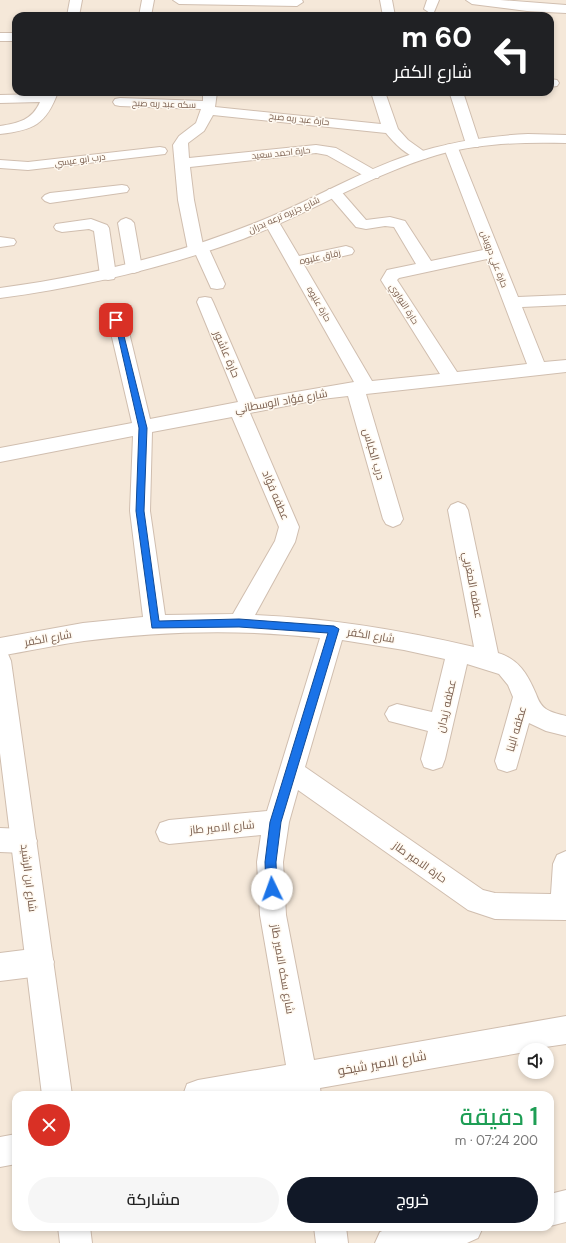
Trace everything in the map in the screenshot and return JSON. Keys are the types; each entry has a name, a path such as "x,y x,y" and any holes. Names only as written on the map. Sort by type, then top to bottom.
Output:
{"street":[{"path":"74,12 76,0"},
{"path":"146,12 148,0"},
{"path":"178,0 297,1 296,12"},
{"path":"386,0 388,12"},
{"path":"469,12 472,0 527,7 566,9"},
{"path":"228,1 229,12"},
{"path":"0,37 12,37"},
{"path":"0,99 38,96"},
{"path":"0,130 30,123 39,118 44,111 50,96"},
{"path":"379,96 390,129 395,136 406,147 422,155"},
{"path":"458,96 473,144"},
{"name":"سكه عبد ربه صبح","path":"120,102 209,102"},
{"path":"209,102 202,124 183,138 180,145 186,200 198,249 217,284"},
{"name":"حارة عبد ربه صبح","path":"209,102 390,129"},
{"name":"شارع جزيره ترعه بدران","path":"0,293 32,289 108,275 198,249 272,222 334,192 422,155 473,144 522,140 566,139"},
{"name":"حارة علي درويش","path":"451,148 538,369"},
{"name":"حارة احمد سعيد","path":"182,163 316,149 331,151 373,175"},
{"name":"درب ابو عيسي","path":"0,164 123,177 160,151"},
{"path":"50,198 123,177"},
{"path":"334,192 361,224 368,225 388,221 400,224 426,267"},
{"path":"126,222 134,268"},
{"name":"حارة عليوه","path":"272,222 295,262 360,388"},
{"path":"62,227 91,224 101,228 108,275"},
{"name":"زقاق عليوه","path":"295,262 346,251"},
{"name":"حارة النواوي","path":"452,378 389,280 393,274 492,253"},
{"path":"511,302 566,300"},
{"name":"حارة عاشور","path":"205,302 243,407"},
{"path":"116,320 143,428 140,511 155,625"},
{"name":"شارع فؤاد الوسطاني","path":"0,455 143,428 243,407 360,388 566,366"},
{"name":"درب الكباس","path":"360,388 393,519"},
{"name":"عطفه فؤاد","path":"239,623 285,542 289,527 243,407"},
{"name":"عطفه المغربي","path":"458,510 488,660"},
{"name":"شارع الكفر","path":"0,647 83,632 155,625 239,623 334,629 417,642 501,664 513,673 521,684 525,696 535,714 545,720 566,726"},
{"name":"شارع سكه الامير طاز","path":"304,1086 273,915 270,862 276,822 290,771 334,629"},
{"name":"عطفه زيدان","path":"433,759 458,653"},
{"name":"شارع ابن الرشيد","path":"0,660 12,841 40,962 56,1091"},
{"name":"عطفه البنا","path":"506,762 525,696"},
{"path":"397,714 442,724"},
{"name":"حارة الامير طاز","path":"290,771 477,901 495,906 564,907"},
{"name":"شارع الامير طاز","path":"169,832 276,822"},
{"path":"564,907 566,864"},
{"path":"0,967 40,962"},
{"name":"شارع الامير شيخو","path":"245,1091 304,1086 566,1030"},
{"path":"0,1152 12,1150"},
{"path":"554,1209 566,1206"},
{"path":"74,1231 76,1243"},
{"path":"330,1231 332,1243"},
{"path":"391,1243 448,1231"}],"shaded area":[{"path":"0,0 566,0 566,1243 0,1243"}],"route":[{"path":"116,320 143,428 140,511 155,625 239,623 334,629 290,771 276,822 270,862 272,889"}]}
